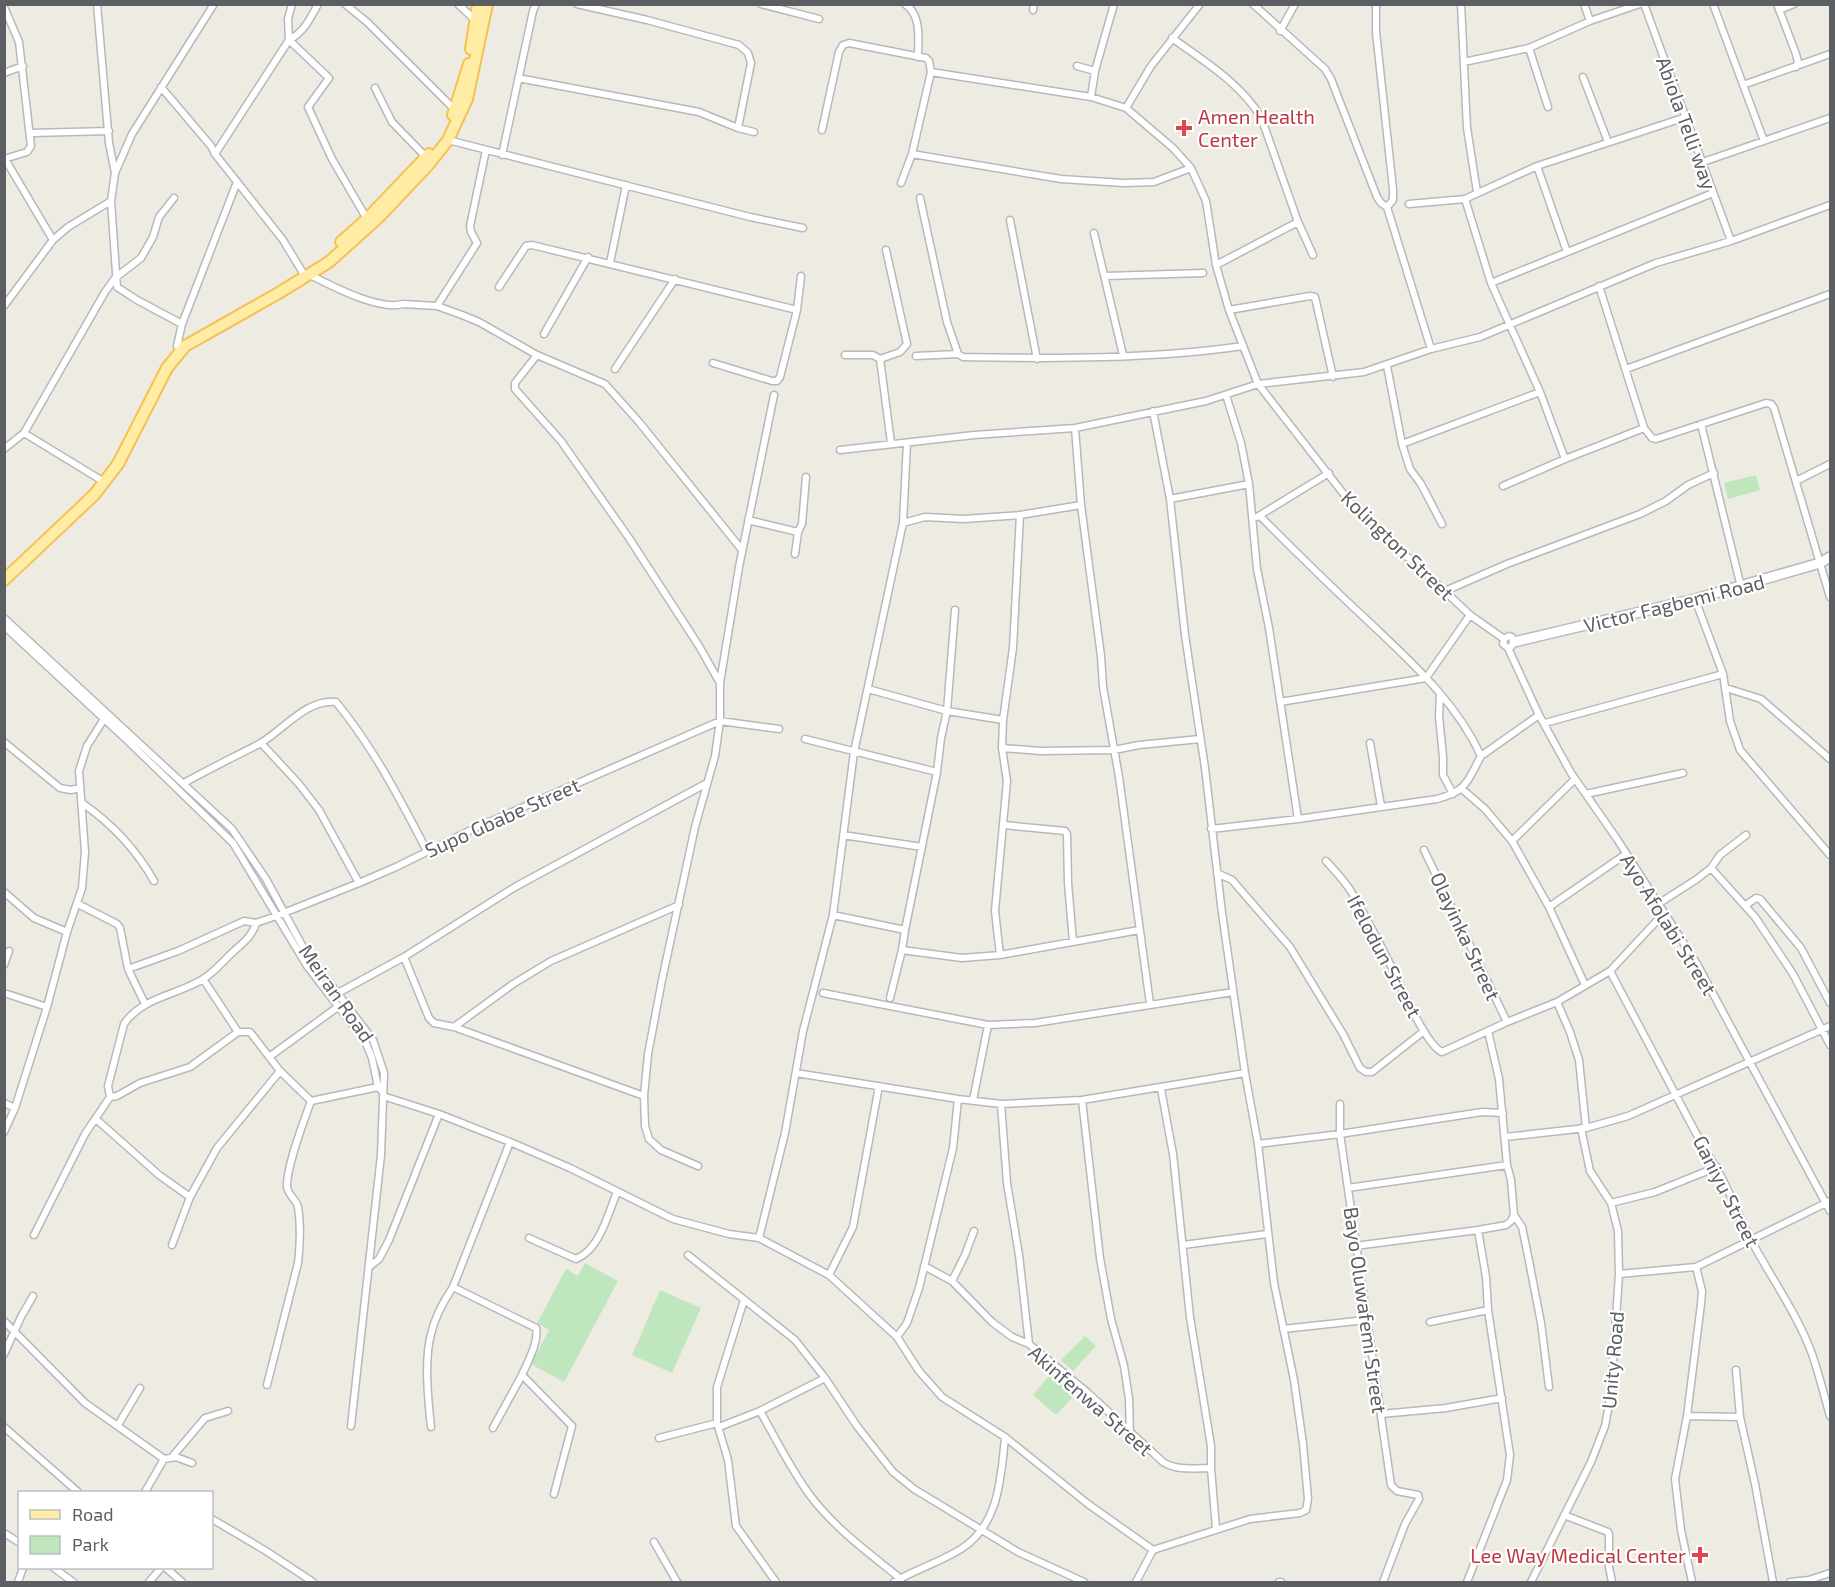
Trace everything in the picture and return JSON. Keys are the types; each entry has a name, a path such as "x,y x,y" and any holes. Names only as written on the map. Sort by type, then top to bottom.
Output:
{"main road":[{"path":"4,571 101,480 117,455 154,377 177,346 211,322 329,262 418,178 448,140 467,99 479,22 478,4"},
{"path":"4,580 94,495 109,477 118,464 167,368 185,346 306,274 367,219 426,157 443,134 455,111 479,22 487,4"}],"street":[{"path":"97,4 110,153 115,173"},
{"path":"182,324 127,295 117,286 111,201 115,173 132,134 214,4"},
{"path":"292,4 288,19 289,40 329,77 308,107 332,159 367,219"},
{"path":"215,154 289,40 305,27 318,4"},
{"path":"345,4 367,22 455,111"},
{"path":"458,4 479,22"},
{"path":"502,155 536,4"},
{"path":"577,4 739,45 748,53 751,63 738,128"},
{"path":"760,4 819,19"},
{"path":"905,4 918,20 918,57"},
{"path":"1091,97 1095,71 1114,4"},
{"path":"931,72 1091,97 1126,108 1151,66 1200,4"},
{"path":"1252,4 1325,69 1340,100 1377,197 1388,207 1431,349"},
{"path":"1280,31 1295,4"},
{"path":"1376,4 1376,32 1393,189 1393,200 1388,207"},
{"path":"1461,4 1467,128 1477,192"},
{"path":"1584,4 1590,21"},
{"path":"1464,62 1529,48 1590,21 1640,4"},
{"name":"Abiola Telli way","path":"1644,4 1731,241"},
{"path":"1713,4 1764,141"},
{"path":"1794,4 1778,7 1798,62 1796,67"},
{"path":"4,7 19,42 31,133 31,146 27,152 5,159 53,240"},
{"path":"1172,38 1222,74 1251,102 1261,117 1298,222 1313,255"},
{"path":"822,130 839,52 843,45 849,43 929,61 931,72 912,154 901,183"},
{"path":"1529,48 1548,106"},
{"path":"1743,86 1830,54"},
{"path":"4,73 23,66"},
{"path":"1077,66 1095,71"},
{"path":"1583,77 1608,142"},
{"path":"518,78 699,112 754,132"},
{"path":"161,87 211,146 306,274 372,302 397,306 403,304 437,306 479,322 537,355 605,384 704,501 742,550"},
{"path":"375,88 392,122 426,157"},
{"name":"Kolington Street","path":"1126,108 1173,148 1191,168 1206,201 1216,265 1229,310 1258,384 1353,506 1470,615 1504,639 1512,637 1511,645"},
{"path":"1409,204 1465,199 1537,166 1686,117"},
{"path":"1703,162 1830,118"},
{"path":"31,133 109,131"},
{"path":"448,140 750,217 803,228"},
{"path":"437,306 477,243 470,226 486,150"},
{"path":"912,154 1061,179 1113,182 1154,182 1191,168"},
{"path":"1537,166 1567,252"},
{"path":"177,346 182,324 237,182"},
{"path":"610,263 626,185"},
{"path":"1491,283 1713,194"},
{"path":"4,449 24,433 84,327 115,278 141,258 153,237 159,217 174,198"},
{"path":"920,198 947,322 958,354"},
{"path":"1465,199 1491,283 1540,392 1565,459"},
{"path":"4,306 53,240 68,227 111,201"},
{"path":"840,450 974,435 1075,428 1198,403 1258,384 1365,372 1431,349 1480,337 1656,263 1731,241 1830,205"},
{"path":"1010,220 1037,359"},
{"path":"1216,265 1298,222"},
{"path":"1094,233 1123,355"},
{"path":"499,287 526,246 532,244 796,310"},
{"path":"845,355 873,356 880,359 900,352 907,344 886,250"},
{"path":"544,334 588,257"},
{"path":"1105,276 1203,273"},
{"path":"713,363 777,381 780,377 796,310 801,276"},
{"path":"615,369 675,279"},
{"path":"1599,286 1644,428 1649,436 1656,439 1766,403 1771,404 1774,408 1830,597"},
{"path":"1626,369 1830,294"},
{"path":"1229,310 1315,297 1333,377"},
{"path":"916,356 958,354 963,357 1037,359 1205,351 1243,346"},
{"path":"537,355 515,383 514,389 561,441 629,538 720,683"},
{"path":"880,359 891,443"},
{"path":"1387,366 1402,444 1410,469 1421,484 1442,524"},
{"path":"1402,444 1540,392"},
{"path":"698,1166 660,1150 649,1139 645,1126 644,1096 648,1054 695,827 715,756 720,721 720,683 742,550 774,395"},
{"path":"1226,395 1241,443 1256,517 1257,569 1298,819"},
{"path":"311,1101 381,1092 570,1168 673,1219 729,1234 759,1238 829,1275 897,1337 919,1371 942,1397 1005,1437 1088,1504 1153,1550 1250,1519 1300,1513 1306,1509 1308,1499 1303,1444 1294,1380 1282,1329 1267,1234 1258,1144 1233,992 1185,634 1170,499 1153,411"},
{"path":"1701,424 1741,587"},
{"path":"1075,428 1081,506 1101,656 1102,687 1114,750 1150,1004"},
{"path":"1503,486 1644,428"},
{"path":"24,433 101,480"},
{"path":"759,1238 785,1133 803,1031 832,915 854,752 903,523 907,442"},
{"path":"1796,481 1830,464"},
{"path":"1445,591 1507,564 1640,514 1714,472"},
{"path":"1256,517 1329,473"},
{"path":"795,554 798,532 802,524 806,477"},
{"path":"1170,499 1249,484"},
{"path":"903,523 925,517 964,519 1081,506"},
{"path":"1000,955 995,911 1007,782 1002,748 1003,720 1014,648 1020,514"},
{"path":"1256,517 1411,660 1440,695 1481,756"},
{"path":"748,520 798,532"},
{"name":"Victor Fagbemi Road","path":"1511,645 1741,587 1820,563 1830,557"},
{"path":"1695,599 1723,674 1730,721 1740,750 1830,855"},
{"path":"890,998 902,950 937,772 947,711 955,610"},
{"path":"1280,702 1426,678 1470,615"},
{"name":"Meiran Road","path":"4,618 15,632 104,720 233,843 307,966 365,1041 381,1092"},
{"name":"Meiran Road","path":"4,626 15,632 184,783 237,836 266,879 304,949 373,1040 384,1073 381,1092"},
{"name":"Ayo Afolabi Street","path":"1511,645 1539,715 1575,779 1697,964 1828,1202 1830,1211"},
{"path":"1545,723 1723,674"},
{"path":"1726,688 1761,699 1830,759"},
{"path":"868,689 947,711 1003,720"},
{"path":"1440,695 1443,775 1453,794"},
{"path":"184,783 261,743 296,716 315,706 336,702 367,744 397,792 427,850"},
{"path":"1211,829 1298,819 1453,794 1462,789 1481,756 1539,715"},
{"path":"4,1132 15,1108 47,1007 67,932 78,904 85,872 79,771 83,756 104,720"},
{"path":"720,721 779,729"},
{"name":"Supo Gbabe Street","path":"128,969 178,951 244,921 256,922 276,916 359,883 427,850 720,721"},
{"path":"806,739 937,772"},
{"path":"1002,748 1041,751 1114,750 1200,739"},
{"path":"4,742 60,788 71,790 80,788"},
{"path":"261,743 299,784 319,810 359,883"},
{"path":"1370,743 1381,806"},
{"path":"1586,794 1683,772"},
{"path":"1512,841 1575,779"},
{"path":"338,993 404,957 515,887 708,782"},
{"path":"1462,789 1485,809 1512,841 1549,907 1585,985"},
{"path":"82,803 96,813 131,847 154,881"},
{"path":"1004,825 1065,831 1067,834 1073,942"},
{"path":"843,835 922,847"},
{"path":"1658,904 1697,879 1711,868 1720,855 1746,835"},
{"name":"Olayinka Street","path":"1424,850 1507,1022"},
{"path":"1549,907 1626,854"},
{"name":"Ifelodun Street","path":"1326,861 1352,892 1424,1031 1438,1051 1442,1052 1488,1031"},
{"path":"1711,868 1746,904 1793,974 1830,1045"},
{"path":"1217,873 1232,880 1290,947 1343,1034 1360,1068 1366,1072 1372,1072 1424,1031"},
{"path":"4,892 34,918 67,932"},
{"path":"1746,904 1756,898 1760,899 1801,948 1830,1003"},
{"path":"78,904 120,927 128,969 145,1004"},
{"path":"454,1027 513,984 551,961 679,905"},
{"path":"1549,1387 1531,1268 1522,1227 1514,1215 1499,1079 1488,1031 1557,1002 1610,971 1664,913"},
{"path":"832,915 905,930"},
{"path":"34,1235 85,1134 110,1097 108,1086 124,1023 145,1004 202,980 248,939 256,922"},
{"path":"902,950 962,958 1000,955 1139,930"},
{"path":"4,965 9,951"},
{"path":"404,957 429,1018 434,1023 454,1027 644,1096"},
{"name":"Ganiyu Street","path":"1610,971 1707,1154 1717,1167 1752,1241 1777,1281 1812,1353 1830,1416"},
{"path":"202,980 238,1032"},
{"path":"823,993 988,1025 1035,1023 1233,992"},
{"path":"4,993 47,1007"},
{"name":"Unity Road","path":"1530,1582 1591,1462 1605,1426 1611,1393 1619,1274 1618,1231 1611,1203 1590,1171 1579,1060 1557,1002"},
{"path":"269,1057 339,1006"},
{"path":"973,1100 988,1025"},
{"path":"1505,1137 1584,1128 1628,1116 1830,1026"},
{"path":"110,1097 117,1096 140,1083 190,1067 238,1032 250,1032 280,1071 311,1101"},
{"path":"172,1245 190,1197 217,1148 280,1071"},
{"path":"796,1073 1001,1104 1082,1101 1245,1073"},
{"path":"829,1275 853,1227 879,1086"},
{"path":"1161,1089 1173,1154 1190,1317 1211,1446 1216,1529"},
{"path":"351,1426 381,1155 381,1092"},
{"path":"897,1337 913,1310 953,1148 958,1099"},
{"path":"267,1385 298,1263 300,1243 298,1207 287,1189 295,1152 311,1101"},
{"path":"1082,1101 1100,1258 1111,1319 1124,1366 1129,1399 1130,1434"},
{"path":"4,1103 15,1108"},
{"path":"1001,1104 1007,1183 1019,1255 1029,1344"},
{"name":"Bayo Oluwafemi Street","path":"1340,1104 1340,1134 1390,1485 1397,1491 1418,1495 1417,1504 1405,1524 1383,1582"},
{"path":"1258,1144 1482,1112 1503,1113"},
{"path":"369,1267 379,1259 389,1240 439,1114"},
{"path":"96,1119 159,1175 190,1197"},
{"path":"431,1427 428,1362 430,1336 437,1313 453,1287 510,1142"},
{"path":"1348,1188 1507,1165"},
{"path":"1611,1203 1655,1192 1717,1167"},
{"path":"529,1238 576,1259 581,1257 599,1235 616,1192"},
{"path":"1619,1274 1696,1267 1828,1202"},
{"path":"1355,1246 1478,1230 1506,1224 1514,1215"},
{"path":"1467,1582 1507,1480 1510,1455 1478,1230"},
{"path":"952,1281 975,1231"},
{"path":"1182,1245 1267,1234"},
{"path":"688,1255 795,1340 893,1472 914,1489 1018,1552 1080,1582"},
{"name":"Akinfenwa Street","path":"924,1266 952,1281 992,1322 1012,1336 1029,1344 1088,1393 1130,1434 1170,1467 1211,1468"},
{"path":"1692,1582 1681,1530 1675,1479 1687,1416 1701,1304 1701,1282 1696,1267"},
{"path":"453,1287 536,1328 537,1334 522,1375 493,1428"},
{"path":"4,1354 33,1296"},
{"path":"744,1300 717,1387 718,1425 728,1460 736,1526 776,1582"},
{"path":"1430,1322 1488,1311"},
{"path":"1282,1329 1366,1320"},
{"path":"4,1321 85,1402 168,1458 192,1463"},
{"path":"1736,1370 1740,1417 1773,1582"},
{"path":"522,1375 572,1426 554,1494"},
{"path":"659,1438 718,1425 760,1411 825,1378"},
{"path":"118,1425 141,1388"},
{"path":"1381,1414 1446,1408 1502,1398"},
{"path":"146,1491 168,1458 205,1418 228,1411"},
{"path":"760,1411 795,1474 811,1497 852,1540 901,1579"},
{"path":"1687,1416 1740,1417"},
{"path":"4,1427 77,1491"},
{"path":"894,1582 960,1550 984,1530 1001,1481 1005,1437"},
{"path":"1564,1515 1608,1532 1612,1582"},
{"path":"213,1520 313,1582"},
{"path":"4,1533 18,1541"},
{"path":"654,1542 677,1582"},
{"path":"1136,1582 1153,1550"},
{"path":"55,1569 73,1582"},
{"path":"149,1582 160,1569"},
{"path":"167,1569 182,1582"},
{"path":"1790,1582 1809,1580 1830,1573"}],"green space":[{"path":"1756,475 1760,490 1728,499 1724,483"},
{"path":"585,1263 618,1281 564,1382 531,1364 549,1330 537,1323 566,1269 578,1276"},
{"path":"660,1290 701,1308 672,1373 632,1355"},
{"path":"1085,1336 1096,1346 1073,1371 1061,1360"},
{"path":"1055,1369 1079,1390 1056,1415 1033,1395"}],"place":[{"name":"Amen Health Center","path":"1184,128"},
{"name":"Lee Way Medical Center","path":"1700,1555"}]}
